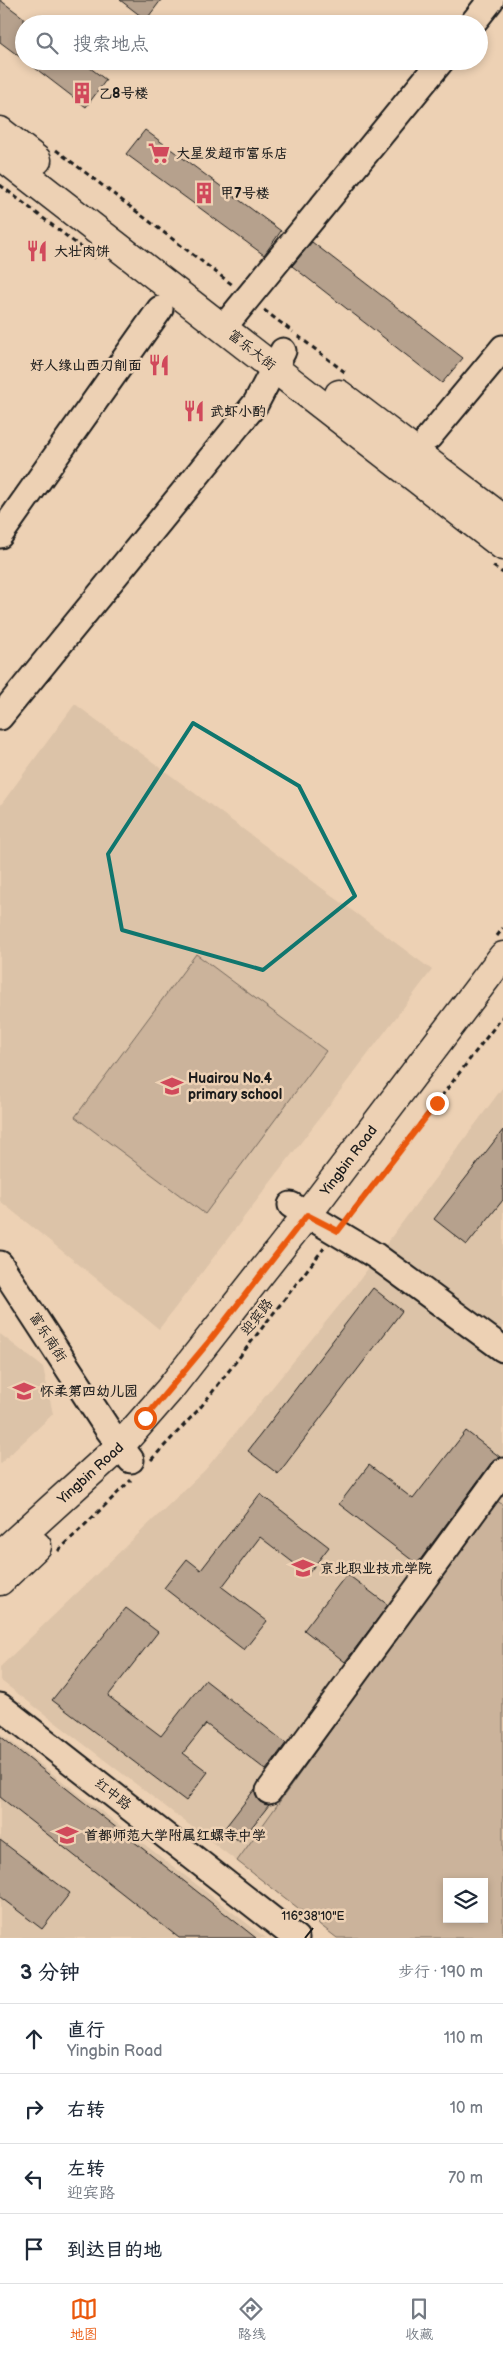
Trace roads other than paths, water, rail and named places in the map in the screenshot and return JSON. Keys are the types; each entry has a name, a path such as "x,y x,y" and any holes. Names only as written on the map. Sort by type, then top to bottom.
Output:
{"main road":[{"name":"富乐大街","path":"0,131 503,546"},
{"name":"富乐大街","path":"0,155 229,321"},
{"name":"富乐大街","path":"279,360 503,519"},
{"name":"Yingbin Road","path":"0,1581 133,1462 184,1400 503,956"},
{"name":"Yingbin Road","path":"314,1219 503,985"},
{"name":"Yingbin Road","path":"0,1555 133,1462"}],"street":[{"path":"479,15 491,0"},
{"path":"229,321 434,70"},
{"path":"0,535 160,309"},
{"path":"429,437 503,348"},
{"path":"0,717 256,403 279,360"},
{"path":"314,1219 376,1256 503,1349"},
{"name":"富乐南街","path":"0,1264 133,1462"},
{"path":"269,1790 503,1471"},
{"name":"红中路","path":"0,1706 296,1938"}],"place":[{"name":"乙8号楼","path":"82,93"},
{"name":"大星发超市富乐店","path":"159,153"},
{"name":"甲7号楼","path":"204,193"},
{"name":"大壮肉饼","path":"37,251"},
{"name":"好人缘山西刀削面","path":"159,365"},
{"name":"武虾小酌","path":"194,411"},
{"name":"Huairou No.4 primary school","path":"172,1086"},
{"name":"怀柔第四幼儿园","path":"24,1391"},
{"name":"京北职业技术学院","path":"303,1568"},
{"name":"首都师范大学附属红螺寺中学","path":"67,1835"}]}
